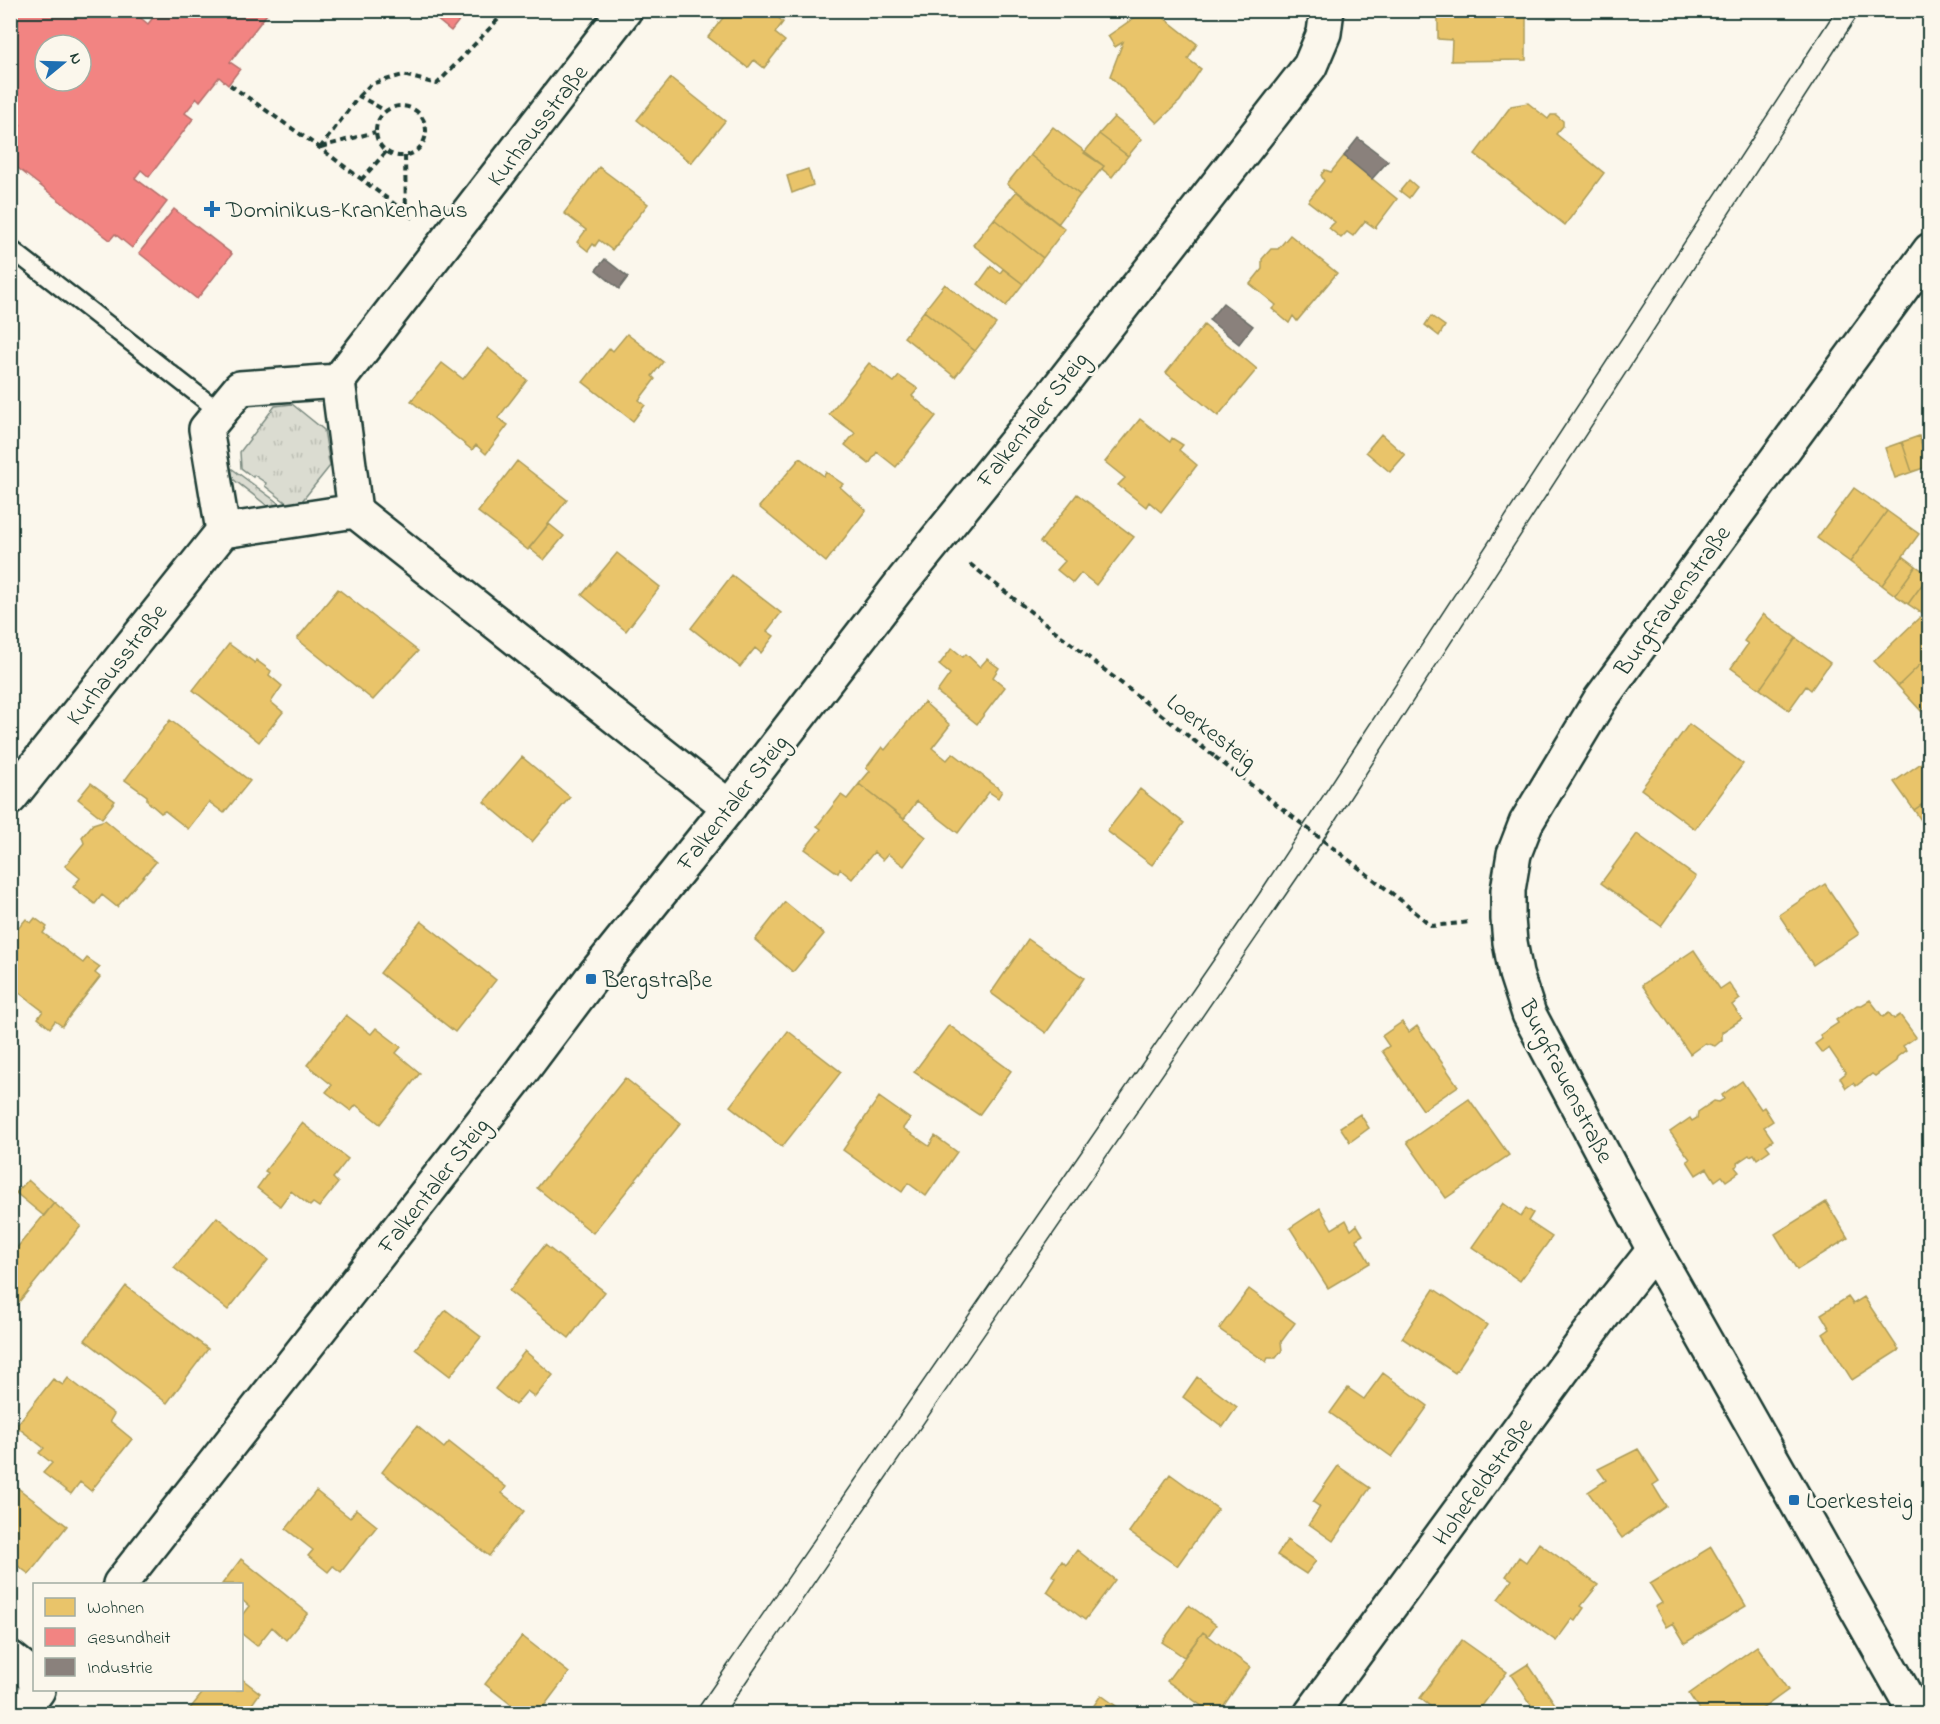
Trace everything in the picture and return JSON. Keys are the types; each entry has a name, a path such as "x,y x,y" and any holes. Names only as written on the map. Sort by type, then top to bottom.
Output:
{"street":[{"name":"Kurhausstraße","path":"338,381 625,10"},
{"name":"Falkentaler Steig","path":"121,1583 591,980 729,807 903,581 1038,414 1310,66 1324,33 1327,10"},
{"name":"Burgfrauenstraße","path":"1916,1713 1654,1250 1529,1014 1516,974 1510,942 1508,890 1514,854 1526,823 1600,700 1929,250"},
{"path":"355,511 222,531 206,429 240,388 338,381 355,511 729,807"},
{"name":"Kurhausstraße","path":"10,798 222,531"},
{"name":"Hohefeldstraße","path":"1311,1713 1606,1311 1654,1250"},
{"path":"10,1658 33,1676"},
{"path":"20,1713 36,1691"}],"lane":[{"path":"10,248 220,412"}],"path":[{"path":"320,148 359,96 371,84 403,75 437,84 507,10"},
{"path":"230,84 320,148 412,218"},
{"path":"359,96 386,111"},
{"path":"401,107 410,108 421,118 425,134 419,148 413,153 399,156 386,152 377,140 375,132 386,111 401,107"},
{"path":"320,148 375,132"},
{"path":"361,180 386,152"},
{"path":"405,156 406,213"},
{"name":"Loerkesteig","path":"970,564 1432,926"}],"green space":[{"path":"292,404 324,430 330,466 302,501 288,504 265,486 266,483 241,468 240,452 275,406"},
{"path":"231,468 281,505 270,508 233,479"}],"building: Wohnen":[{"path":"729,10 779,10 775,15 783,22 775,33 785,41 764,68 754,60 748,68 708,37"},
{"path":"1141,10 1154,10 1197,44 1188,59 1201,69 1180,101 1157,123 1110,76 1123,42 1115,47 1108,36 1138,15"},
{"path":"1438,10 1526,10 1526,60 1451,61 1452,40 1438,39"},
{"path":"671,78 725,121 691,163 637,120"},
{"path":"1528,103 1548,119 1551,115 1556,115 1563,121 1563,126 1556,134 1604,173 1565,225 1475,154 1511,106"},
{"path":"1114,117 1142,139 1128,156 1099,134"},
{"path":"1053,127 1104,166 1080,195 1030,155"},
{"path":"1099,134 1128,156 1112,177 1102,169 1104,166 1084,153"},
{"path":"1030,155 1080,195 1058,224 1007,184"},
{"path":"1344,156 1397,199 1375,228 1365,221 1353,236 1347,232 1341,238 1329,228 1335,222 1308,201 1324,181 1321,175 1325,170 1331,172"},
{"path":"599,167 648,204 612,250 599,240 588,251 577,242 586,230 564,213"},
{"path":"808,169 813,185 792,193 787,176"},
{"path":"1409,180 1417,187 1409,198 1400,191"},
{"path":"1017,191 1065,229 1043,258 994,219"},
{"path":"994,219 1043,258 1023,284 973,245"},
{"path":"1290,235 1337,273 1297,321 1293,316 1289,323 1272,309 1276,305 1250,284 1262,269 1262,259 1271,249 1278,249"},
{"path":"991,266 1000,273 1003,269 1023,284 1006,306 978,284"},
{"path":"945,284 996,324 975,351 924,311"},
{"path":"924,311 975,351 955,377 904,337"},
{"path":"1431,316 1445,326 1439,336 1425,325"},
{"path":"1204,325 1257,369 1218,416 1166,373"},
{"path":"627,334 663,362 652,376 655,379 639,400 645,405 633,421 583,382 610,348 613,351"},
{"path":"488,348 527,380 498,418 508,425 486,454 476,445 472,450 411,401 442,363 463,379"},
{"path":"869,363 894,382 899,376 918,389 912,396 936,416 896,467 877,452 869,464 845,445 855,433 829,414"},
{"path":"1140,419 1170,442 1172,438 1183,445 1179,450 1197,465 1161,512 1149,502 1146,507 1118,485 1125,478 1105,462"},
{"path":"1381,434 1405,455 1390,472 1366,452"},
{"path":"1919,436 1929,466 1912,472 1902,442"},
{"path":"1902,442 1912,472 1895,478 1885,448"},
{"path":"800,458 824,476 826,472 843,484 840,487 866,510 826,562 759,507"},
{"path":"517,461 567,500 528,550 478,512"},
{"path":"1854,488 1887,511 1850,562 1817,538"},
{"path":"1077,494 1134,537 1096,585 1081,573 1073,583 1057,570 1065,561 1040,542"},
{"path":"1887,511 1919,534 1882,585 1850,562"},
{"path":"549,524 564,536 544,560 529,548"},
{"path":"617,553 660,587 626,631 582,595"},
{"path":"1903,556 1916,566 1895,595 1882,585"},
{"path":"1916,566 1929,575 1908,604 1895,595"},
{"path":"732,575 781,613 767,631 774,636 761,653 755,648 740,667 691,628"},
{"path":"1929,575 1930,605 1923,614 1908,604"},
{"path":"338,589 418,651 373,700 297,639"},
{"path":"1763,614 1796,638 1760,689 1731,668 1748,644 1744,641"},
{"path":"1920,617 1930,627 1930,655 1898,686 1874,661"},
{"path":"1796,638 1830,663 1811,690 1806,686 1789,710 1760,689"},
{"path":"229,644 255,663 256,660 271,671 269,675 282,686 271,702 283,712 259,742 193,690"},
{"path":"952,648 963,657 966,654 980,667 987,659 999,668 993,677 1005,687 977,724 937,692 950,674 939,665"},
{"path":"1930,655 1930,703 1921,711 1898,686"},
{"path":"924,702 950,725 932,748 947,760 953,753 1002,791 998,798 989,792 958,833 917,801 904,819 859,784 870,771 866,768 882,747 885,750"},
{"path":"170,720 250,781 224,813 209,802 188,829 165,811 161,813 147,801 147,796 125,780"},
{"path":"1689,724 1743,764 1695,829 1641,789"},
{"path":"522,757 570,797 532,842 484,802"},
{"path":"1930,757 1930,799 1914,810 1894,782"},
{"path":"91,783 115,801 102,818 78,799"},
{"path":"859,784 926,837 904,866 888,854 883,860 874,852 852,879 840,869 838,873 805,849 821,829 817,826 841,795 847,799"},
{"path":"1140,789 1184,823 1152,865 1107,831"},
{"path":"1930,799 1930,833 1914,810"},
{"path":"105,820 156,862 117,907 102,895 95,904 73,887 80,878 65,866 84,843 82,837 93,824"},
{"path":"1637,834 1696,877 1661,926 1601,883"},
{"path":"1825,884 1859,934 1813,965 1779,915"},
{"path":"785,902 824,934 793,972 755,940"},
{"path":"35,918 47,927 43,933 83,963 87,958 100,967 95,973 100,977 62,1026 55,1021 50,1028 38,1018 43,1011 10,986 10,938 26,919 31,923"},
{"path":"421,921 496,980 455,1032 380,973"},
{"path":"1028,939 1084,978 1046,1033 991,993"},
{"path":"1694,950 1720,989 1729,983 1740,999 1732,1005 1742,1019 1722,1032 1722,1040 1715,1046 1705,1043 1690,1054 1642,985"},
{"path":"1870,1000 1883,1017 1889,1013 1894,1019 1900,1015 1916,1037 1903,1046 1906,1050 1897,1057 1896,1061 1875,1076 1872,1074 1856,1086 1853,1083 1846,1088 1840,1078 1846,1073 1829,1048 1822,1053 1815,1044 1822,1039 1820,1035 1838,1023 1836,1020 1857,1005"},
{"path":"346,1015 371,1034 376,1028 401,1047 396,1053 420,1073 380,1124 356,1105 351,1111 326,1092 332,1085 307,1065"},
{"path":"1402,1022 1409,1032 1417,1026 1458,1086 1423,1110 1382,1051 1389,1046 1382,1036"},
{"path":"949,1025 1011,1071 979,1115 914,1072"},
{"path":"788,1031 841,1072 782,1147 730,1106"},
{"path":"625,1078 681,1123 593,1233 537,1188"},
{"path":"1742,1081 1761,1109 1764,1107 1773,1121 1764,1127 1773,1140 1766,1145 1770,1150 1757,1159 1754,1154 1749,1155 1737,1163 1735,1167 1739,1172 1726,1181 1722,1176 1715,1181 1707,1168 1696,1175 1687,1161 1690,1159 1670,1132 1690,1118 1692,1121 1697,1118 1698,1112 1714,1101 1719,1102 1724,1099 1722,1095"},
{"path":"879,1097 910,1119 903,1128 929,1146 935,1136 957,1152 926,1196 908,1183 902,1192 843,1150"},
{"path":"1469,1099 1509,1155 1446,1198 1407,1142"},
{"path":"1360,1114 1369,1128 1350,1142 1340,1127"},
{"path":"302,1123 348,1159 333,1178 338,1183 319,1207 313,1203 310,1206 291,1191 280,1206 257,1188 268,1173 265,1171"},
{"path":"28,1180 54,1203 44,1216 16,1193"},
{"path":"1826,1202 1848,1238 1797,1270 1775,1234"},
{"path":"54,1203 81,1226 10,1313 10,1256"},
{"path":"1503,1203 1521,1216 1526,1208 1533,1213 1528,1221 1552,1237 1520,1281 1472,1247"},
{"path":"1320,1208 1332,1229 1346,1220 1351,1230 1357,1225 1363,1235 1356,1239 1370,1263 1328,1288 1290,1228"},
{"path":"217,1217 268,1260 228,1310 174,1268"},
{"path":"545,1245 605,1292 569,1338 509,1291"},
{"path":"126,1286 208,1349 167,1403 85,1340"},
{"path":"1249,1289 1295,1323 1281,1342 1282,1350 1276,1358 1268,1358 1266,1362 1219,1329"},
{"path":"1434,1289 1487,1325 1455,1373 1402,1338"},
{"path":"1848,1297 1853,1304 1864,1297 1899,1350 1852,1380 1823,1334 1830,1329 1821,1314"},
{"path":"446,1310 481,1337 450,1376 415,1349"},
{"path":"525,1351 553,1375 535,1397 527,1391 515,1405 495,1389"},
{"path":"1383,1373 1428,1406 1392,1457 1330,1413 1348,1388 1364,1399"},
{"path":"1197,1377 1237,1407 1223,1427 1183,1397"},
{"path":"68,1378 114,1414 110,1421 132,1439 91,1491 80,1482 71,1494 43,1473 52,1463 39,1453 44,1448 16,1426 53,1379 63,1385"},
{"path":"417,1426 444,1448 449,1442 506,1487 502,1493 524,1511 489,1556 382,1472"},
{"path":"1638,1449 1659,1481 1653,1485 1666,1506 1622,1538 1588,1492 1606,1480 1598,1469"},
{"path":"1338,1466 1370,1488 1333,1541 1309,1524 1320,1507 1313,1502"},
{"path":"1170,1474 1218,1509 1177,1566 1129,1532"},
{"path":"10,1482 67,1526 29,1574 10,1560"},
{"path":"316,1491 350,1518 356,1509 377,1526 341,1572 333,1566 328,1572 308,1556 313,1550 286,1529"},
{"path":"1287,1540 1316,1561 1306,1574 1277,1555"},
{"path":"1539,1543 1598,1585 1581,1606 1584,1608 1575,1621 1572,1619 1556,1641 1498,1599 1512,1580 1506,1576 1519,1557 1526,1562"},
{"path":"1711,1547 1746,1606 1685,1643 1673,1623 1666,1627 1655,1607 1662,1603 1650,1584"},
{"path":"1077,1550 1115,1580 1085,1620 1047,1592 1056,1578 1052,1575 1062,1561 1066,1565"},
{"path":"241,1559 308,1613 286,1640 272,1627 257,1646 243,1635 243,1614 249,1606 243,1601 243,1583 223,1583"},
{"path":"1189,1605 1216,1625 1208,1636 1203,1632 1184,1657 1162,1642"},
{"path":"1203,1632 1250,1667 1218,1714 1213,1714 1167,1681"},
{"path":"522,1636 569,1673 538,1714 523,1714 485,1684"},
{"path":"1462,1640 1507,1672 1476,1714 1440,1714 1420,1698"},
{"path":"1757,1646 1788,1690 1755,1714 1702,1714 1689,1694"},
{"path":"1528,1664 1557,1707 1548,1714 1537,1714 1511,1675"},
{"path":"243,1680 260,1693 245,1714 192,1714 188,1711 204,1691 243,1691"},
{"path":"1101,1695 1127,1714 1088,1714"}],"building: Gesundheit":[{"name":"Dominikus-Krankenhaus","path":"10,10 131,10 148,24 159,10 270,10 230,62 240,69 228,85 219,77 200,101 197,98 185,113 193,119 149,177 141,170 135,178 167,202 132,248 115,234 110,240 10,162 10,139 21,125 10,116"},
{"path":"425,10 467,10 451,31"},
{"path":"174,209 232,254 197,299 139,253"}],"building: Industrie":[{"path":"1358,138 1388,161 1372,179 1344,156"},
{"path":"605,259 628,277 619,289 596,270"},
{"path":"1223,303 1253,326 1239,344 1209,320"}],"tram line":[{"path":"694,1714 1259,894 1836,10"},
{"path":"724,1714 1315,852 1861,10"}],"place":[{"name":"Dominikus-Krankenhaus","path":"212,209"},
{"name":"Bergstraße","path":"591,979"},
{"name":"Loerkesteig","path":"1794,1500"}]}
